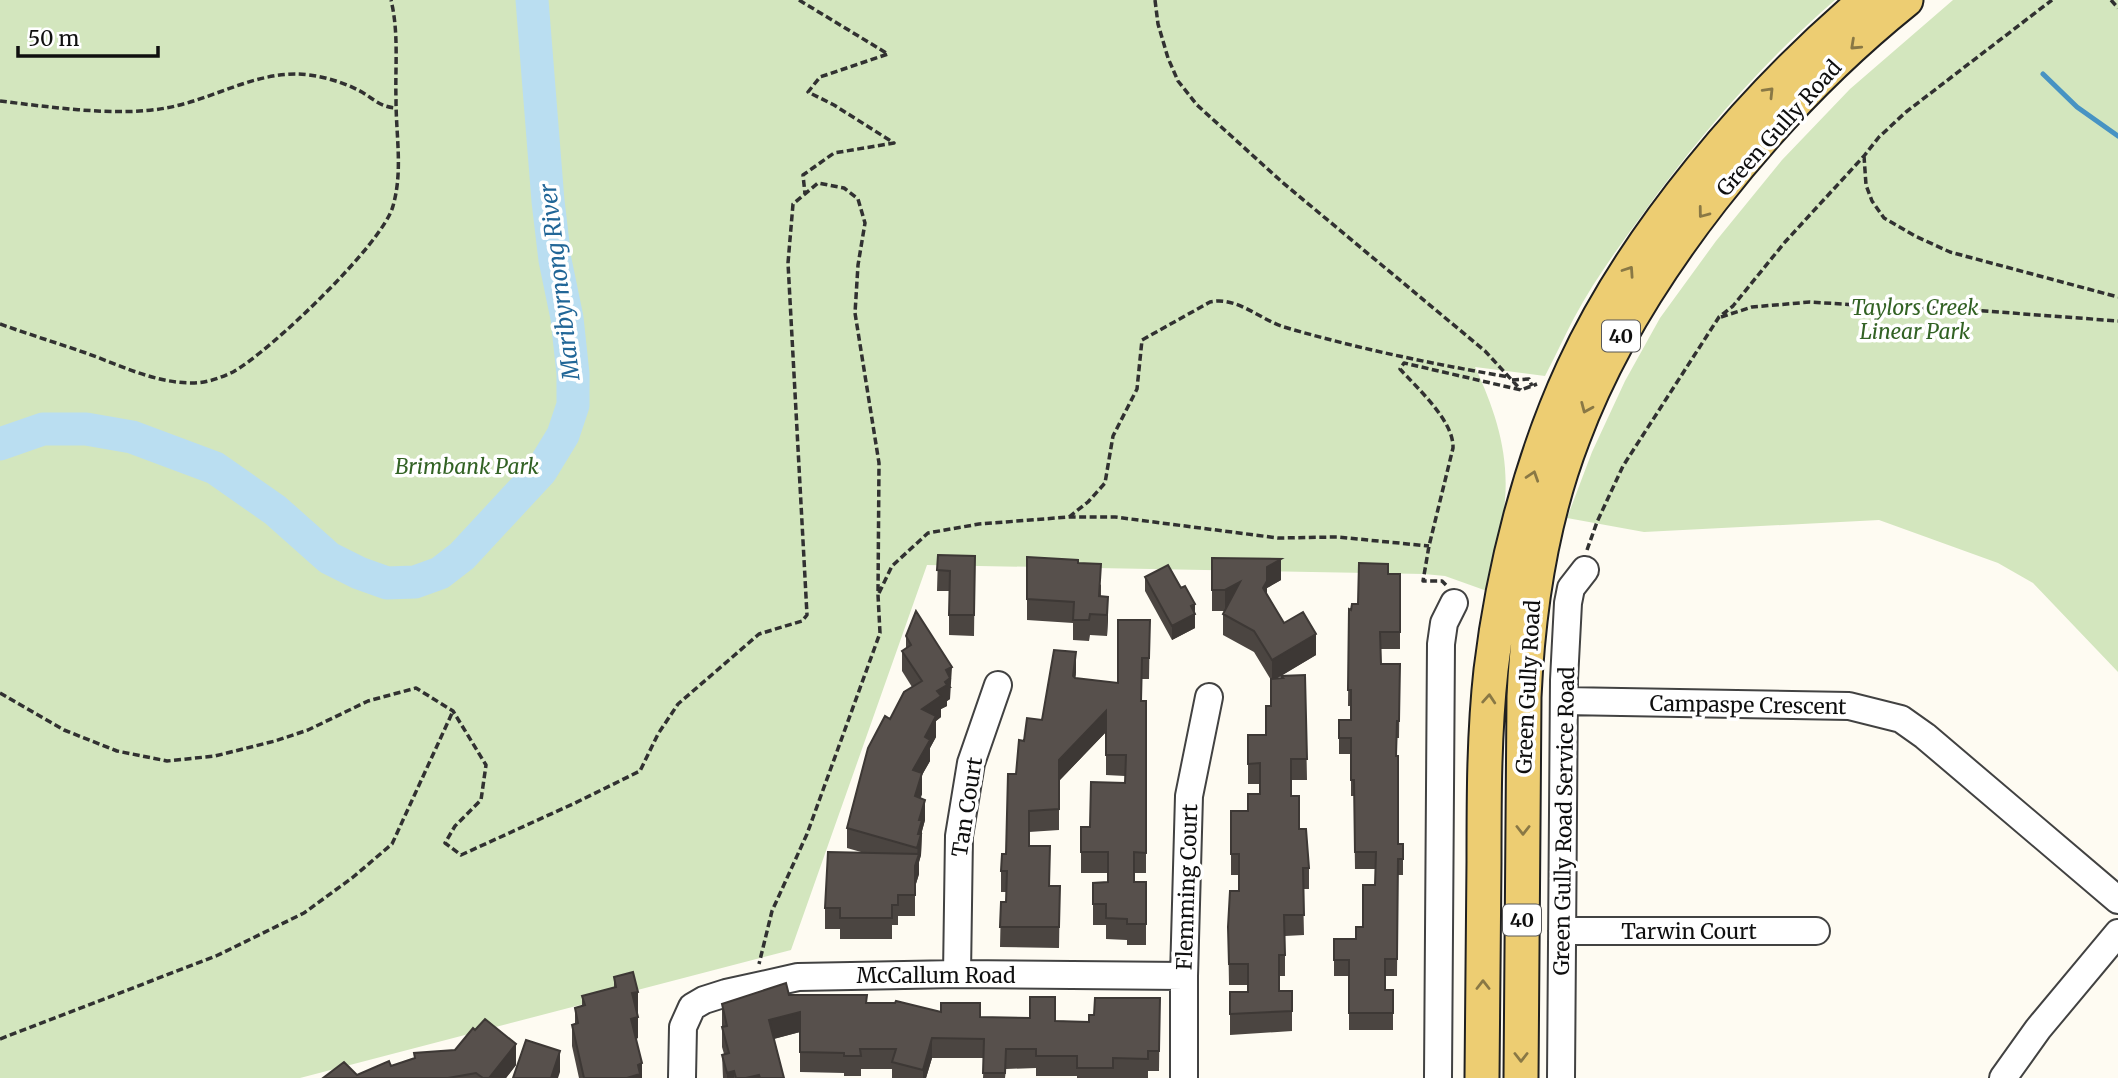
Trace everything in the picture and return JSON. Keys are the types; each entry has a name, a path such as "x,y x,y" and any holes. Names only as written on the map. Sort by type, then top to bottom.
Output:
{"main road":[{"name":"Green Gully Road","path":"1482,1078 1484,767 1492,669 1516,539 1555,409 1597,321 1662,221 1746,116 1866,0"},
{"name":"Green Gully Road","path":"1521,1078 1524,697 1527,638 1533,592 1553,498 1572,438 1597,381 1627,326 1663,266 1705,210 1754,148 1795,103 1906,0"}],"street":[{"name":"Green Gully Road Service Road","path":"1561,1078 1564,701 1568,603 1571,588 1585,570"},
{"path":"1438,1078 1441,644 1444,623 1454,603"},
{"name":"Tan Court","path":"957,974 958,836 971,763 998,685"},
{"name":"Flemming Court","path":"1184,1078 1189,796 1209,698"},
{"name":"Campaspe Crescent","path":"1564,701 1849,706 1901,719 1925,736 2118,900"},
{"name":"Tarwin Court","path":"1562,931 1816,931"},
{"path":"2003,1078 2032,1037 2118,933"},
{"name":"McCallum Road","path":"682,1078 683,1027 692,1007 704,1000 798,976 1184,976"}],"path":[{"path":"0,324 162,379 192,383 214,380 235,370 298,320 381,233 393,209 399,159 397,46 391,0"},
{"path":"799,0 888,54 820,78 808,92 894,143 834,153 803,175 805,194"},
{"path":"1155,0 1167,58 1178,81 1198,105 1273,174 1485,351 1521,390"},
{"path":"1585,570 1589,542 1623,466 1719,317 1733,306 1785,242 1879,137 1906,112 2052,0"},
{"path":"2111,0 2118,8"},
{"path":"0,101 89,110 164,109 198,101 264,77 297,74 331,80 358,90 386,107 396,108"},
{"path":"1864,156 1866,185 1872,201 1884,218 1915,236 1950,252 2118,297"},
{"path":"0,693 64,730 117,751 167,761 215,756 275,741 308,730 368,701 416,688 453,711 486,765 481,800 455,826 445,843 461,855 640,771 658,734 678,704 759,634 802,621 807,615 788,263 793,204 818,183 845,188 858,199 865,223 858,265 855,313 879,463 880,633 807,835 772,911 754,987"},
{"path":"1069,517 1088,502 1105,483 1113,436 1137,389 1142,341 1210,302 1234,302 1276,324 1375,352 1511,378 1529,379 1532,386"},
{"path":"1719,317 1752,307 1810,302 1905,309 1945,308 2118,321"},
{"path":"1454,603 1451,592 1442,581 1423,581 1453,438 1443,420 1400,369 1404,363 1504,387"},
{"path":"878,595 892,566 928,533 979,524 1069,517 1115,517 1278,538 1337,537 1429,546"},
{"path":"0,1039 216,956 304,913 392,844 453,711"}],"green space":[{"name":"Brimbank Park","path":"0,0 1835,0 1756,75 1664,186 1589,291 1545,376 1475,367 1499,432 1506,482 1500,534 1487,591 1445,576 1424,574 927,565 791,950 300,1078 0,1078"},
{"name":"Taylors Creek Linear Park","path":"1953,0 2118,0 2118,672 2033,583 1998,563 1879,520 1644,532 1567,518 1592,452 1625,381 1660,318 1716,241 1782,160 1850,89"}],"building":[{"path":"938,555 975,556 974,615 949,615 950,571 937,570"},
{"path":"1027,557 1101,564 1099,596 1108,597 1107,615 1090,614 1089,620 1073,620 1074,602 1027,599"},
{"path":"1212,558 1281,559 1267,567 1267,581 1263,588 1284,623 1303,612 1316,634 1272,660 1254,631 1223,614 1240,582 1225,590 1212,590"},
{"path":"1359,563 1388,564 1388,574 1400,574 1400,632 1380,632 1381,664 1400,664 1396,756 1398,844 1403,844 1403,859 1398,859 1397,959 1385,959 1385,990 1393,990 1393,1013 1349,1013 1349,960 1334,960 1334,939 1356,939 1356,927 1363,927 1363,885 1375,885 1376,852 1355,852 1351,738 1339,738 1339,720 1351,720 1351,690 1348,690 1349,609 1351,610 1352,604 1358,604"},
{"path":"1168,565 1181,588 1185,586 1195,604 1191,606 1195,614 1172,626 1145,577"},
{"path":"916,611 952,667 946,670 950,678 945,682 947,685 937,691 941,696 922,709 936,716 925,737 930,740 913,770 922,773 915,796 925,800 919,820 922,820 917,848 847,828 868,748 885,716 890,719 904,692 922,681 902,651 911,645 906,636"},
{"path":"1118,620 1150,620 1149,658 1142,658 1141,701 1146,701 1146,853 1134,852 1134,882 1146,882 1146,924 1127,924 1127,919 1106,918 1106,904 1093,904 1093,883 1108,882 1108,852 1081,852 1081,827 1090,827 1091,782 1125,783 1126,755 1106,755 1106,711 1059,760 1059,809 1029,811 1029,846 1050,846 1049,886 1060,886 1059,927 1000,927 1001,902 1006,902 1007,871 1001,871 1002,854 1006,854 1008,774 1016,774 1019,740 1024,741 1027,718 1042,720 1054,650 1076,652 1075,678 1118,683"},
{"path":"1305,675 1307,759 1291,759 1291,796 1299,796 1299,829 1306,829 1309,868 1303,868 1304,915 1284,915 1285,955 1279,955 1279,991 1292,991 1292,1011 1230,1014 1230,992 1248,992 1248,964 1229,964 1230,891 1239,891 1239,854 1231,854 1231,811 1248,811 1248,794 1260,794 1260,763 1248,764 1248,735 1266,735 1266,706 1271,706 1271,679"},
{"path":"828,852 919,854 915,866 915,895 898,895 898,905 892,905 892,918 840,918 840,908 825,908"},
{"path":"633,972 638,992 632,993 638,1017 631,1019 642,1063 638,1065 640,1074 627,1078 584,1078 572,1025 578,1023 575,1008 585,1005 582,996 616,987 614,977"},
{"path":"786,983 789,995 867,995 866,1003 896,1001 941,1012 941,1003 980,1003 980,1017 1030,1018 1030,997 1055,997 1055,1021 1089,1022 1089,1015 1094,1015 1095,998 1160,998 1159,1051 1148,1051 1148,1059 1113,1058 1113,1068 1077,1068 1077,1056 1036,1056 1036,1049 1006,1049 1005,1073 983,1073 984,1039 932,1038 923,1070 892,1062 896,1049 860,1049 861,1056 800,1052 800,1012 769,1020 784,1078 760,1078 759,1075 736,1078 734,1071 727,1073 722,1055 729,1053 722,1027 727,1026 722,1004"},
{"path":"485,1019 516,1044 489,1078 483,1078 476,1073 448,1078 323,1078 344,1062 357,1075 389,1061 391,1066 415,1058 414,1053 455,1050 473,1028 475,1030"},
{"path":"526,1040 560,1051 551,1078 513,1078"}],"waterway":[{"name":"Maribyrnong River","path":"0,444 43,429 86,429 132,437 215,468 275,510 329,558 387,583 415,582 440,573 462,556 541,471 563,435 573,405 573,374 567,318 555,260 548,201 532,0"},
{"path":"2043,74 2077,107 2118,136"}]}
